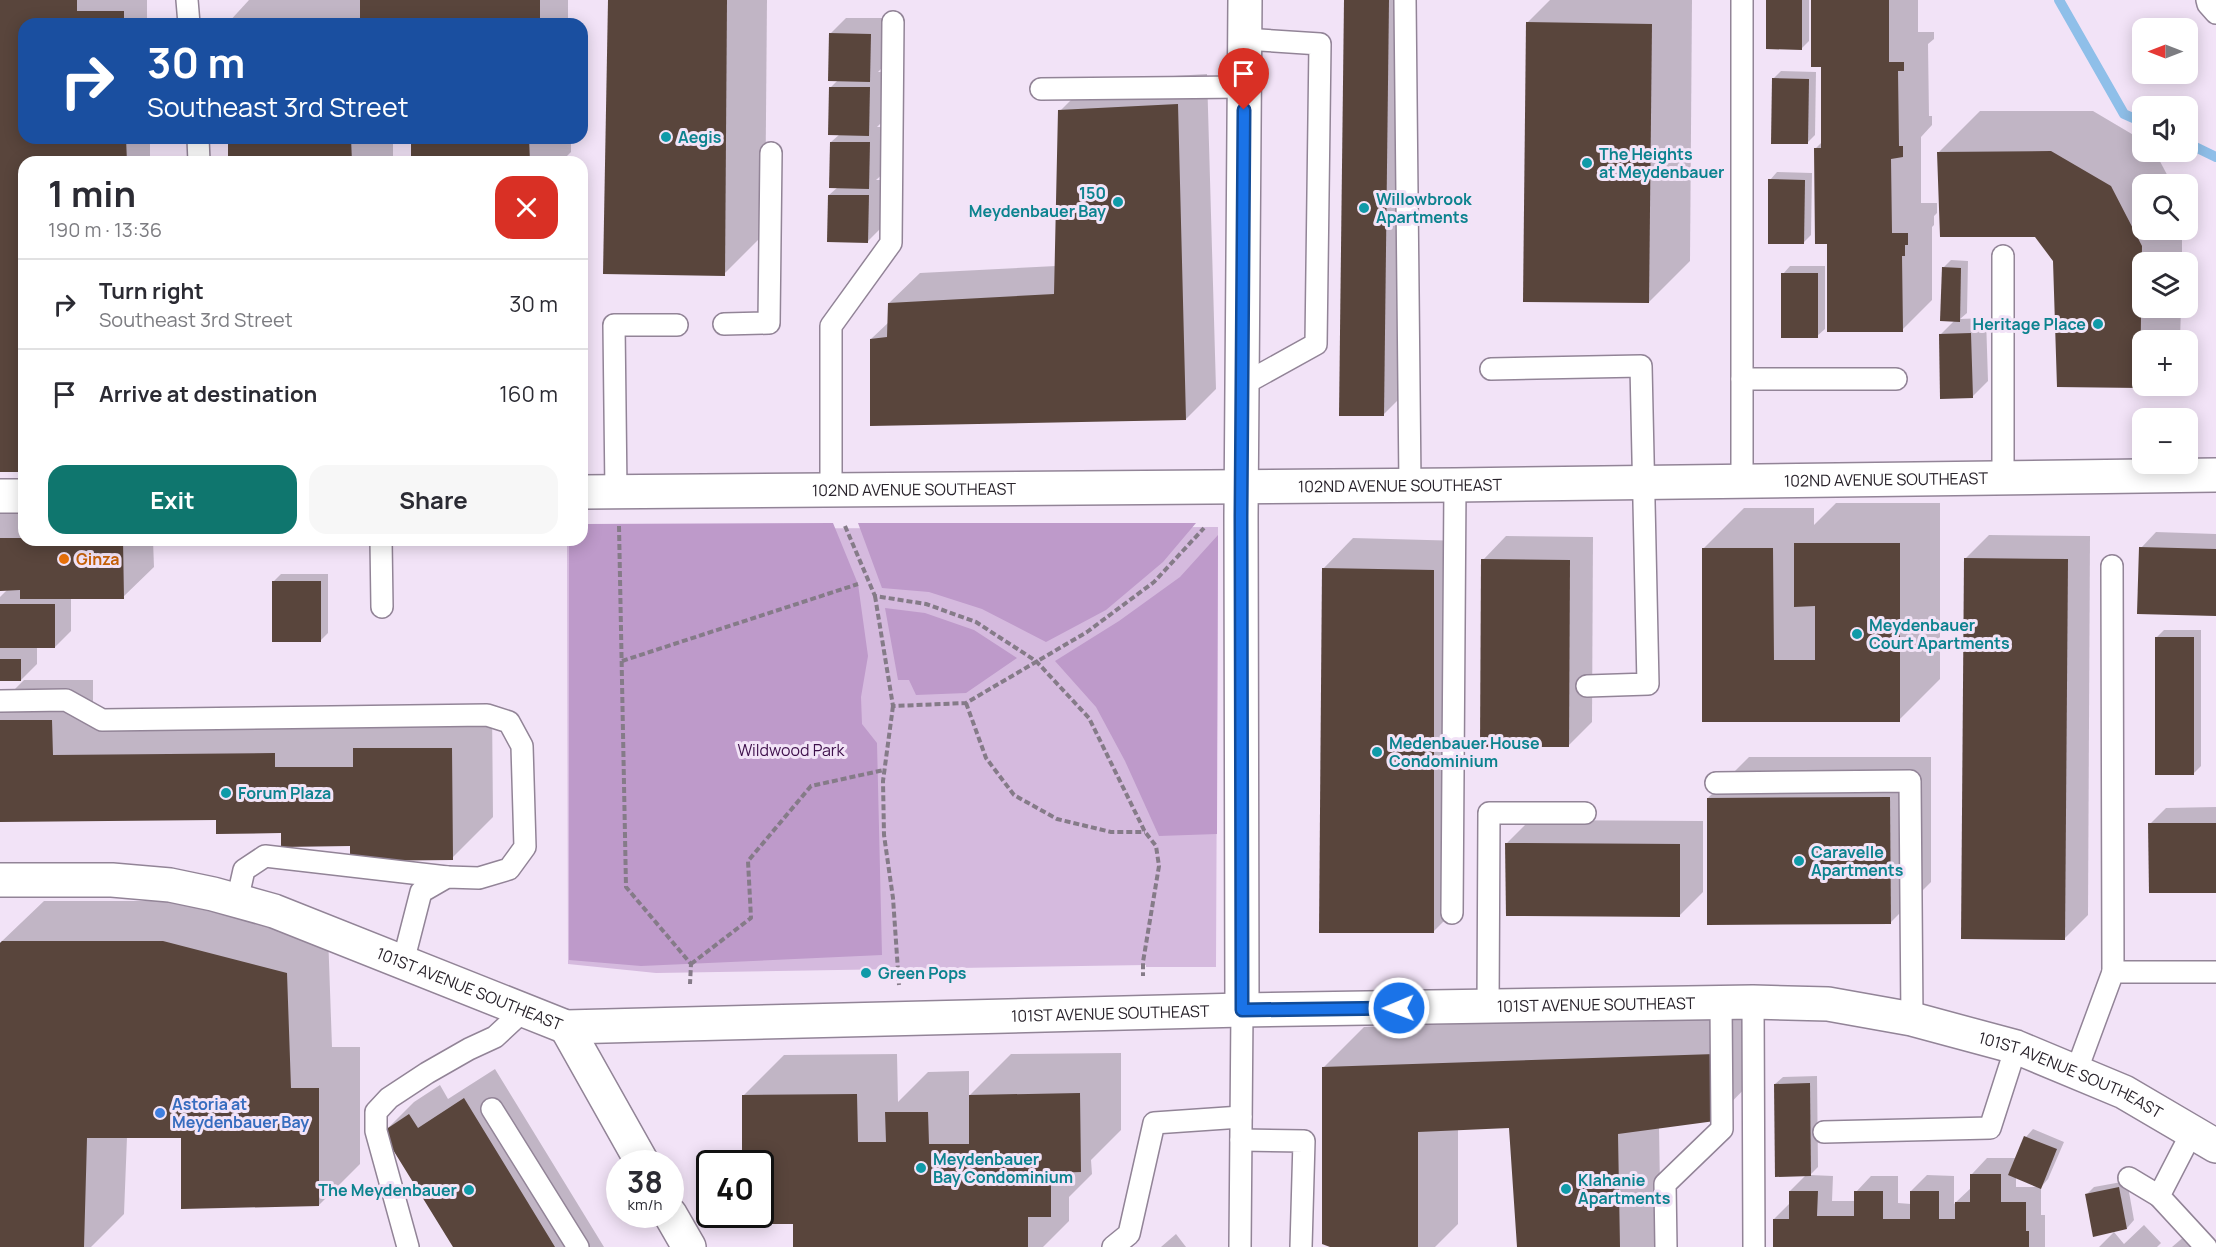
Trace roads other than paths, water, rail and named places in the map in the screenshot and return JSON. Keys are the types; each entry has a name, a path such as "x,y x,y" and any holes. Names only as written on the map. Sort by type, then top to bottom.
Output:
{"street":[{"path":"1242,1010 1242,384 1245,0"},
{"name":"102ND AVENUE SOUTHEAST","path":"588,492 1410,486 2216,475"},
{"path":"0,496 18,496"},
{"name":"101ST AVENUE SOUTHEAST","path":"0,880 112,880 170,885 237,901 274,911 566,1027 1242,1010 1754,1002 1828,1004 1912,1019 2016,1047 2124,1092 2204,1139"},
{"path":"566,1027 635,1150"},
{"path":"678,1228 689,1247"}],"lane":[{"path":"187,0 188,18"},
{"path":"1405,0 1410,486"},
{"path":"1742,0 1742,481"},
{"path":"2207,0 2216,13"},
{"path":"831,490 831,326 891,243 893,22"},
{"path":"1242,384 1316,344 1320,44 1244,39"},
{"path":"1041,89 1244,87"},
{"path":"724,324 769,323 771,153"},
{"path":"2003,256 2003,478"},
{"path":"616,492 614,325 677,325"},
{"path":"1491,369 1641,366 1648,684 1587,686"},
{"path":"1742,379 1896,379"},
{"path":"1452,913 1455,485"},
{"path":"381,546 382,607"},
{"path":"2076,1072 2113,972 2112,566"},
{"path":"0,701 66,700 102,720 487,715 509,723 522,746 525,847 509,869 479,878 447,877 265,856 244,870 237,901"},
{"path":"1716,783 1910,781 1912,1019"},
{"path":"1488,1007 1489,813 1585,813"},
{"path":"403,962 421,892 447,877"},
{"path":"2113,972 2216,972"},
{"path":"1754,1002 1754,1247"},
{"path":"1666,1247 1665,1184 1722,1129 1721,1004"},
{"path":"408,1247 376,1131 376,1112 389,1098 428,1073 495,1037 524,1010"},
{"path":"1240,1247 1242,1010"},
{"path":"1824,1132 1990,1128 2016,1047"},
{"path":"492,1109 578,1247"},
{"path":"1113,1247 1129,1234 1154,1123 1241,1117"},
{"path":"2159,1196 2204,1139"},
{"path":"1241,1140 1304,1142 1301,1247"},
{"path":"2129,1178 2159,1196 2206,1247"}],"waterway":[{"path":"2059,0 2124,114 2132,118"},
{"path":"2198,148 2216,157"}],"place":[{"name":"Aegis","path":"666,137"},
{"name":"The Heights at Meydenbauer","path":"1587,163"},
{"name":"150 Meydenbauer Bay","path":"1118,202"},
{"name":"Willowbrook Apartments","path":"1364,208"},
{"name":"Heritage Place","path":"2098,324"},
{"name":"Ginza","path":"64,559"},
{"name":"Meydenbauer Court Apartments","path":"1857,634"},
{"name":"Medenbauer House Condominium","path":"1377,752"},
{"name":"Forum Plaza","path":"226,793"},
{"name":"Caravelle Apartments","path":"1799,861"},
{"name":"Green Pops","path":"866,973"},
{"name":"Astoria at Meydenbauer Bay","path":"160,1113"},
{"name":"Meydenbauer Bay Condominium","path":"921,1168"},
{"name":"Klahanie Apartments","path":"1566,1189"},
{"name":"The Meydenbauer","path":"469,1190"}],"park label":[{"name":"Wildwood Park","path":"791,750"}]}
